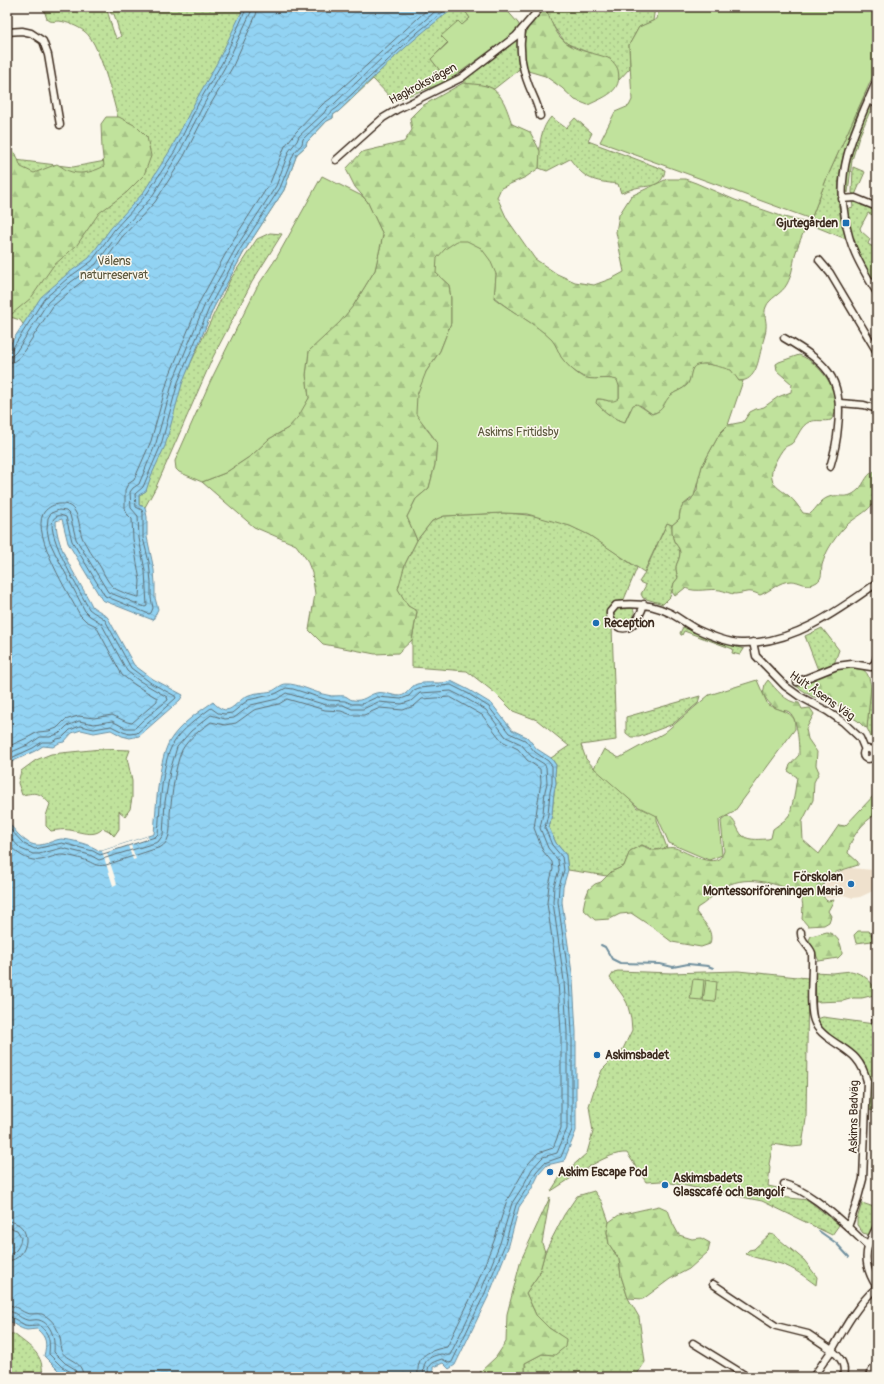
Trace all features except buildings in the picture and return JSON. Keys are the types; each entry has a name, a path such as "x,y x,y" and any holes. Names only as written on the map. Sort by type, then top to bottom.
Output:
{"main road":[{"path":"869,1377 877,1365"}],"street":[{"name":"Hagkroksvägen","path":"336,160 382,118 461,78 522,30 541,7"},
{"path":"522,30 521,52 523,63 529,86 538,104 540,116"},
{"path":"7,32 22,31 31,33 43,41 48,55 60,125"},
{"path":"877,80 853,136 846,158 842,179 842,199 848,234 863,270 877,293"},
{"path":"868,100 877,104"},
{"path":"842,199 855,198 877,207"},
{"path":"819,260 830,273 877,352"},
{"path":"784,338 802,349 826,369 836,386 840,403 837,435 830,467"},
{"path":"840,403 864,405 877,409"},
{"path":"644,604 643,609 634,623 629,627 616,626 610,619 610,612 616,604 644,604 664,611 687,625 716,636 739,643 753,642 785,636 806,628 832,614 877,583"},
{"name":"Hult Åsens Väg","path":"753,642 756,656 785,686 799,696 827,711 842,722 860,738 865,750"},
{"path":"797,682 837,666 852,664 871,667 875,663 877,657"},
{"name":"Askims Badväg","path":"801,932 801,938 810,948 812,953 812,1012 814,1023 824,1035 853,1054 864,1071 867,1081 863,1179 848,1227"},
{"path":"784,1184 794,1186 802,1191 848,1227 868,1246"},
{"path":"813,1377 832,1350 859,1305 877,1287 867,1266 868,1246 877,1226"},
{"path":"713,1284 776,1326 808,1334 832,1350 843,1363 843,1377"},
{"path":"693,1343 748,1377"}],"shaded area":[{"name":"Förskolan Montessoriföreningen Maria","path":"851,868 873,870 877,889 860,897 853,898 843,895 826,898 824,888 827,880 834,874"}],"green space":[{"name":"Välens naturreservat","path":"43,7 106,7 117,39 121,36 114,14 111,14 110,7 470,7 465,11 470,18 462,25 442,36 448,42 431,59 448,81 394,101 373,79 333,115 333,118 327,121 307,142 306,146 297,154 284,190 245,250 214,307 186,373 230,280 257,239 270,233 282,234 252,282 213,357 156,487 145,507 139,505 139,495 146,491 20,320 7,316 7,159 73,167 127,157 110,89 98,52 91,39 84,31 69,23 50,21 47,19"},
{"path":"470,7 504,7 520,27 513,34 448,81 431,59 448,43 441,36 458,21 462,25 470,18 465,11"},
{"path":"545,7 655,7 653,21 639,27 629,45 630,68 619,80 617,68 610,59 589,53 566,43 553,26"},
{"path":"545,7 554,27 564,41 577,49 608,58 615,65 618,70 618,84 611,93 588,105 575,100 562,88 545,76 528,71 524,52 525,36 532,21"},
{"path":"659,7 877,7 877,67 826,180 811,219 600,142 615,112 629,106 632,100 629,45 639,27 657,19"},
{"path":"518,38 522,67 494,89 486,86 463,83 470,75"},
{"path":"463,83 483,85 492,88 503,101 512,124 530,132 540,151 539,168 526,177 501,188 497,197 507,219 535,259 557,274 575,282 594,285 624,272 616,232 619,215 631,196 667,179 685,179 735,200 806,223 806,226 796,251 789,281 782,291 770,301 766,307 765,335 756,369 750,378 739,381 718,367 709,364 699,365 693,368 689,382 685,387 671,395 662,410 652,414 640,405 630,410 625,422 605,412 595,403 596,399 609,401 619,398 619,386 610,378 594,379 583,377 569,367 560,356 551,340 494,297 496,274 436,273 449,285 451,298 451,323 440,351 426,372 425,427 437,442 435,465 429,488 416,499 407,517 417,540 405,564 398,589 408,606 417,611 412,640 398,653 375,654 323,644 309,630 315,594 312,573 307,560 296,545 254,527 202,482 225,473 252,455 269,439 288,428 309,398 306,375 309,351 353,306 375,270 383,235 367,201 355,187 346,169 362,152 404,142 412,130 410,118 422,106"},
{"path":"867,89 847,144 839,180 838,199 846,239 809,224 826,180"},
{"path":"871,106 852,160 848,193 845,186 851,152 860,127 868,109"},
{"path":"106,117 119,117 136,126 147,137 151,156 144,175 126,193 99,213 77,245 53,266 31,298 7,318 7,144 16,154 21,167 34,173 57,164 68,171 76,173 93,171 104,166 101,124"},
{"path":"551,117 566,128 575,118 592,133 588,141 665,170 662,179 657,184 638,187 621,193 618,184 602,182 590,178 580,171 570,159 547,171 539,168 542,135"},
{"path":"853,167 865,172 855,195 852,193"},
{"path":"322,176 362,196 367,201 383,235 375,270 353,306 340,322 309,351 306,375 309,398 298,417 288,428 269,439 252,455 225,473 202,482 179,472 176,469 175,461 210,382 257,287 277,257"},
{"path":"856,200 876,210 873,215 868,213 860,228 861,231 870,239 868,244 877,249 877,284 865,268 852,239 846,209 853,207 852,201"},
{"name":"Askims Fritidsby","path":"457,241 467,241 481,248 490,260 496,274 494,298 531,323 552,340 561,357 572,370 581,376 590,379 617,380 619,386 619,398 614,401 597,399 596,403 606,412 621,421 625,422 633,405 637,404 652,414 660,410 671,395 687,385 692,370 696,365 706,364 731,370 739,381 743,381 728,425 720,433 702,466 694,496 683,505 680,511 679,519 672,525 667,523 644,572 589,535 570,526 527,514 503,513 444,516 432,521 417,540 407,517 416,499 429,488 435,465 437,442 416,414 417,395 426,372 440,351 451,323 451,298 449,285 436,273 437,258 445,249"},
{"path":"799,355 816,365 830,383 836,402 835,412 831,420 814,421 806,424 793,442 784,448 773,467 771,476 773,482 793,500 803,513 810,514 826,498 833,496 846,496 854,493 871,473 877,471 877,490 875,499 868,509 848,524 836,537 825,556 820,578 813,584 807,585 795,581 787,581 760,595 750,592 731,594 720,590 694,590 685,588 675,596 672,592 674,583 678,578 676,566 680,551 673,539 672,525 679,519 680,511 683,505 691,500 697,490 702,466 720,433 728,425 743,422 750,412 764,407 778,397 791,392 792,384 777,371 776,364"},
{"path":"503,513 536,516 569,525 595,539 637,568 620,609 633,608 633,618 628,622 616,619 612,627 616,740 581,745 586,759 595,769 626,793 637,808 652,807 657,810 657,820 667,848 654,850 642,845 630,851 624,866 611,872 607,876 568,870 566,855 556,843 549,828 556,783 556,765 551,758 569,746 537,720 513,711 495,693 467,671 412,667 412,640 417,612 408,606 397,589 405,564 417,540 432,521 444,516"},
{"path":"667,523 672,525 674,540 680,553 676,566 678,578 674,583 670,597 663,604 643,598 641,594 646,585 639,582"},
{"path":"683,627 715,641 744,649 740,655 732,653 733,649 684,631 681,635 680,633"},
{"path":"822,628 839,650 834,664 818,670 805,636"},
{"path":"849,666 862,669 869,677 871,686 867,728 845,713 839,706 821,697 813,697 796,686 833,669"},
{"path":"757,680 768,705 792,716 794,719 795,729 734,812 719,820 722,855 709,860 669,843 657,816 637,806 594,768 604,749 619,758 664,733 709,695"},
{"path":"768,680 790,701 799,703 802,709 810,708 814,714 806,729 808,739 817,752 816,765 819,772 814,782 813,800 802,822 803,840 819,854 839,825 845,826 877,792 877,814 862,825 854,836 849,847 848,853 858,862 858,865 836,872 825,879 822,894 827,901 834,900 828,911 831,916 829,922 824,925 808,926 802,919 802,901 798,892 779,885 759,881 739,881 730,884 721,889 697,908 696,912 708,927 711,935 710,944 701,947 672,942 631,913 620,914 610,919 595,920 583,909 589,889 595,884 601,882 611,872 624,866 630,851 642,845 653,850 675,848 701,859 709,861 715,860 721,857 724,851 721,821 727,816 733,820 739,831 746,838 768,839 771,838 773,829 790,814 797,777 788,771 790,765 799,755 796,724 791,713 778,709 768,702 763,694 765,684"},
{"path":"871,686 877,686 877,741 871,737 867,728"},
{"path":"700,696 698,703 673,724 639,737 631,737 626,733 626,717"},
{"path":"101,749 130,750 127,758 132,781 132,798 130,809 125,816 119,811 119,829 114,836 103,828 92,834 68,830 51,831 46,826 46,816 50,804 41,795 35,793 22,795 18,783 21,771 36,760 51,754"},
{"path":"858,931 869,931 871,933 872,941 856,943 854,935"},
{"path":"827,932 836,937 841,946 842,954 838,958 819,961 809,940 811,936"},
{"path":"738,971 808,978 806,1119 802,1146 792,1147 773,1144 769,1164 768,1186 778,1188 780,1197 808,1200 839,1225 832,1235 762,1201 661,1181 646,1182 627,1153 618,1154 599,1161 551,1191 560,1177 587,1153 593,1132 589,1106 594,1090 602,1070 623,1049 632,1030 631,1018 627,1003 610,978 614,972 671,973"},
{"path":"851,971 863,976 871,982 874,995 843,1001 816,1002 815,972 832,973"},
{"path":"693,979 704,980 702,1000 690,999"},
{"path":"706,980 717,982 715,1002 703,1001"},
{"path":"823,1017 874,1024 877,1027 877,1111 869,1110 868,1076 862,1061 847,1047 822,1028 817,1019"},
{"path":"594,1191 602,1202 609,1222 607,1232 609,1244 619,1259 621,1276 628,1298 639,1317 645,1362 635,1377 525,1377 525,1363 542,1354 555,1355 565,1339 549,1328 536,1315 526,1293 539,1274 545,1252 564,1215 577,1196"},
{"path":"550,1197 542,1243 545,1252 539,1274 526,1293 536,1315 549,1328 566,1339 565,1347 555,1355 542,1354 525,1363 525,1377 485,1377 480,1372 496,1357 506,1342 507,1314 521,1260"},
{"path":"862,1203 877,1208 877,1219 870,1235 863,1233 857,1225 857,1219"},
{"path":"659,1206 668,1210 679,1235 692,1239 701,1238 710,1243 708,1252 689,1269 670,1279 643,1299 628,1298 621,1276 619,1259 609,1244 607,1232 609,1222 619,1215"},
{"path":"770,1234 774,1235 804,1260 817,1277 816,1285 786,1266 745,1254 749,1250 754,1249"},
{"path":"7,1334 14,1334 31,1347 41,1362 42,1377 7,1377"}],"water":[{"path":"244,7 456,7 425,30 396,56 333,115 333,118 327,121 307,142 306,146 297,154 284,190 245,250 214,307 182,384 165,446 151,476 146,491 139,495 139,505 145,507 147,517 147,537 154,570 155,598 158,609 153,620 102,600 68,543 62,519 56,521 57,532 64,554 92,606 105,614 108,618 134,665 153,679 183,695 180,700 139,736 130,738 122,736 111,730 94,733 81,730 72,733 64,742 53,747 43,746 7,764 7,349 41,297 66,275 89,258 111,228 143,193 171,149 218,61"},
{"path":"451,681 492,704 512,730 527,737 537,749 551,758 556,765 556,783 549,828 556,843 566,855 568,870 563,887 562,902 573,980 576,1032 576,1131 564,1161 547,1165 539,1174 531,1190 519,1207 509,1245 489,1295 455,1365 449,1369 443,1363 433,1367 433,1375 437,1377 71,1377 59,1371 44,1356 46,1348 45,1341 43,1335 37,1329 27,1330 7,1319 7,1250 12,1238 7,1235 7,818 19,835 27,842 32,844 39,845 65,839 102,851 154,834 160,774 165,751 169,742 183,725 213,702 218,707 226,710 233,707 248,695 272,691 286,684 295,685 329,696 345,696 351,700 357,700 379,693 400,696 405,694 417,684 443,683"}],"pier":[{"path":"148,836 149,839 131,845 136,859 133,860 128,846 107,853 117,884 113,886 102,851"}],"waterway":[{"path":"601,945 605,947 612,959 620,963 660,964 673,967 688,964 713,968"},
{"path":"819,1231 836,1243 849,1257"}],"place":[{"name":"Gjutegården","path":"846,223"},
{"name":"Reception","path":"596,623"},
{"name":"Förskolan Montessoriföreningen Maria","path":"851,884"},
{"name":"Askimsbadet","path":"597,1055"},
{"name":"Askim Escape Pod","path":"550,1172"},
{"name":"Askimsbadets Glasscafé och Bangolf","path":"665,1185"}]}
